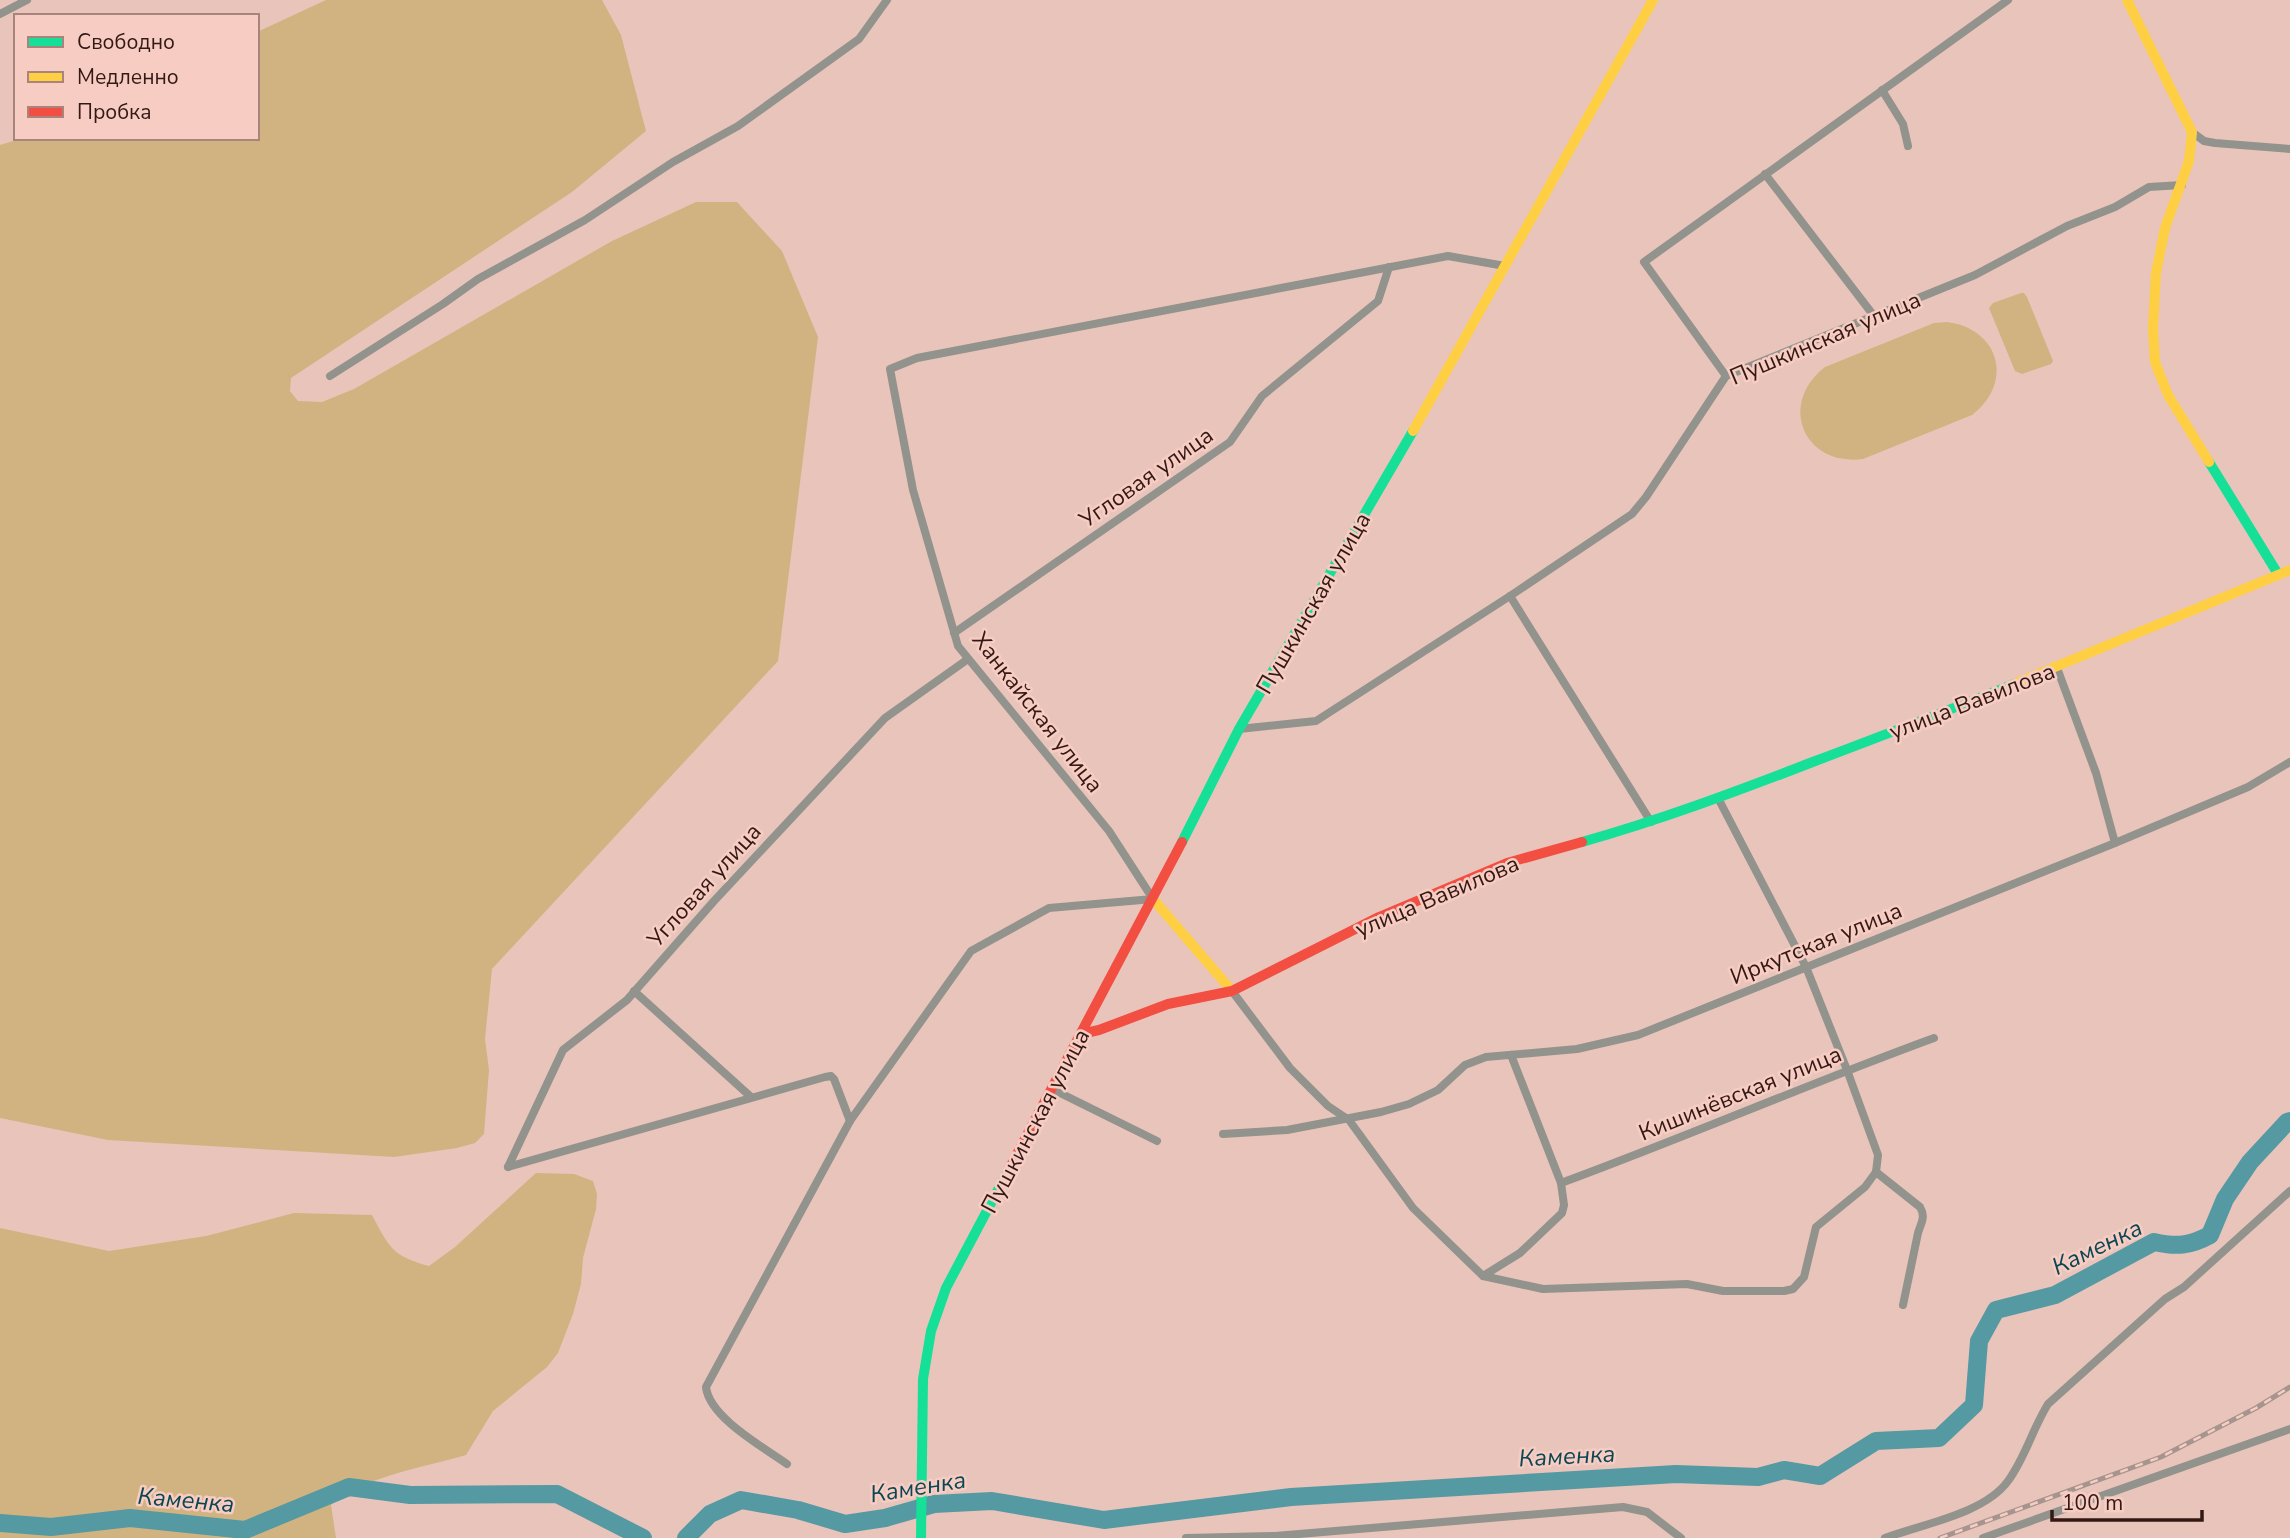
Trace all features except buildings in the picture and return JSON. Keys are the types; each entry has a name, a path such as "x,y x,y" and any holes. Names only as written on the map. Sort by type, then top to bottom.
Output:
{"main road":[{"name":"Пушкинская улица","path":"921,1535 923,1379 932,1331 946,1288 1153,899 1239,729 1444,376 1653,0"},
{"path":"2127,0 2192,132 2189,161 2165,228 2156,273 2153,329 2155,362 2168,395 2278,575"},
{"name":"улица Вавилова","path":"1081,1034 1168,1004 1232,991 1379,917 1507,863 1651,822 1718,799 2057,668 2290,570"},
{"path":"1153,899 1232,991"}],"street":[{"path":"0,14 27,0"},
{"path":"330,376 478,279 585,220 673,162 738,126 859,40 887,0"},
{"path":"1726,376 1644,262 2008,0"},
{"path":"1882,90 1903,124 1908,146"},
{"path":"2192,132 2204,141 2215,144 2290,149"},
{"path":"1765,174 1874,316"},
{"name":"Пушкинская улица","path":"1239,729 1316,721 1632,514 1726,376 1975,275 2148,187 2182,185"},
{"path":"1389,267 1448,256 1504,266"},
{"name":"Ханкайская улица","path":"1153,899 1109,831 958,646 913,490 890,369 917,358 1389,267"},
{"name":"Угловая улица","path":"954,634 1230,442 1262,397 1378,301 1389,267"},
{"path":"1510,596 1651,822"},
{"name":"Угловая улица","path":"751,1097 508,1167 562,1049 627,1000 714,901 885,718 968,659"},
{"path":"2057,668 2096,773 2115,843"},
{"name":"Иркутская улица","path":"1223,1134 1287,1130 1349,1120 1409,1104 1438,1090 1465,1065 1486,1057 1577,1049 1638,1035 2115,843 2248,787 2290,762"},
{"path":"1232,991 1290,1068 1328,1106 1349,1120 1413,1208 1483,1276 1543,1289 1686,1284 1723,1291 1793,1289 1804,1277 1816,1227 1859,1193 1876,1172 1877,1148 1806,967 1718,799"},
{"path":"787,1464 723,1417 707,1396 706,1387 850,1122 971,951 1049,908 1153,899"},
{"path":"634,991 751,1097 831,1076 850,1122"},
{"name":"Кишинёвская улица","path":"1561,1183 1683,1138 1847,1070 1934,1038"},
{"path":"1483,1276 1520,1253 1562,1213 1564,1205 1561,1183 1511,1055"},
{"path":"1052,1089 1157,1141"},
{"path":"1876,1172 1923,1212 1923,1222 1917,1233 1903,1304"},
{"path":"1885,1538 1970,1508 1991,1497 2007,1482 2048,1404 2290,1191"},
{"path":"1983,1538 2290,1429"},
{"path":"1186,1538 1275,1536 1623,1507 1647,1512 1681,1538"}],"shaded area":[{"path":"326,0 602,0 621,35 646,131 572,192 291,378 290,391 298,401 322,402 354,389 612,241 696,202 737,202 782,251 818,337 778,661 492,969 485,1039 489,1070 484,1134 475,1143 457,1148 394,1157 108,1140 0,1118 0,145 16,140 259,140 259,31"},
{"path":"2021,293 2027,297 2053,361 2022,374 2015,371 1989,308 1993,303"},
{"path":"1947,322 1965,327 1979,335 1989,346 1995,359 1997,373 1993,388 1985,402 1972,415 1863,459 1842,459 1825,453 1812,443 1804,430 1800,414 1802,398 1810,382 1825,367 1934,323"},
{"path":"536,1173 574,1174 593,1181 597,1194 596,1209 583,1258 581,1284 558,1353 547,1367 493,1411 466,1455 395,1474 344,1495 331,1505 336,1538 0,1538 0,1228 109,1251 206,1236 294,1213 372,1215 393,1249 407,1258 429,1266 455,1247"}],"waterway":[{"name":"Каменка","path":"686,1538 710,1514 741,1500 798,1510 845,1524 885,1518 934,1504 992,1501 1104,1520 1291,1497 1676,1474 1758,1477 1784,1470 1820,1476 1876,1441 1939,1438 1974,1405 1979,1341 1996,1310 2055,1295 2154,1242 2183,1244 2210,1235 2225,1199 2250,1162 2290,1121"},
{"name":"Каменка","path":"0,1523 51,1527 130,1518 245,1530 349,1487 410,1495 557,1494 643,1538"}],"railway":[{"path":"1940,1538 2161,1457 2256,1408 2290,1387"}],"traffic: fast":[{"path":"1182,842 1239,729 1413,431"},
{"path":"2209,462 2278,574"},
{"path":"1582,842 1725,795 2016,683"},
{"path":"921,1538 923,1379 931,1331 946,1288 1008,1171"}],"traffic: slow":[{"path":"1413,431 1653,0"},
{"path":"2127,0 2192,132 2189,161 2165,228 2156,273 2153,329 2155,362 2168,395 2209,462"},
{"path":"2016,683 2290,570"},
{"path":"1153,899 1232,991"}],"traffic: jam":[{"path":"1008,1171 1182,842"},
{"path":"1081,1034 1168,1004 1232,991 1379,917 1507,863 1582,842"}]}
